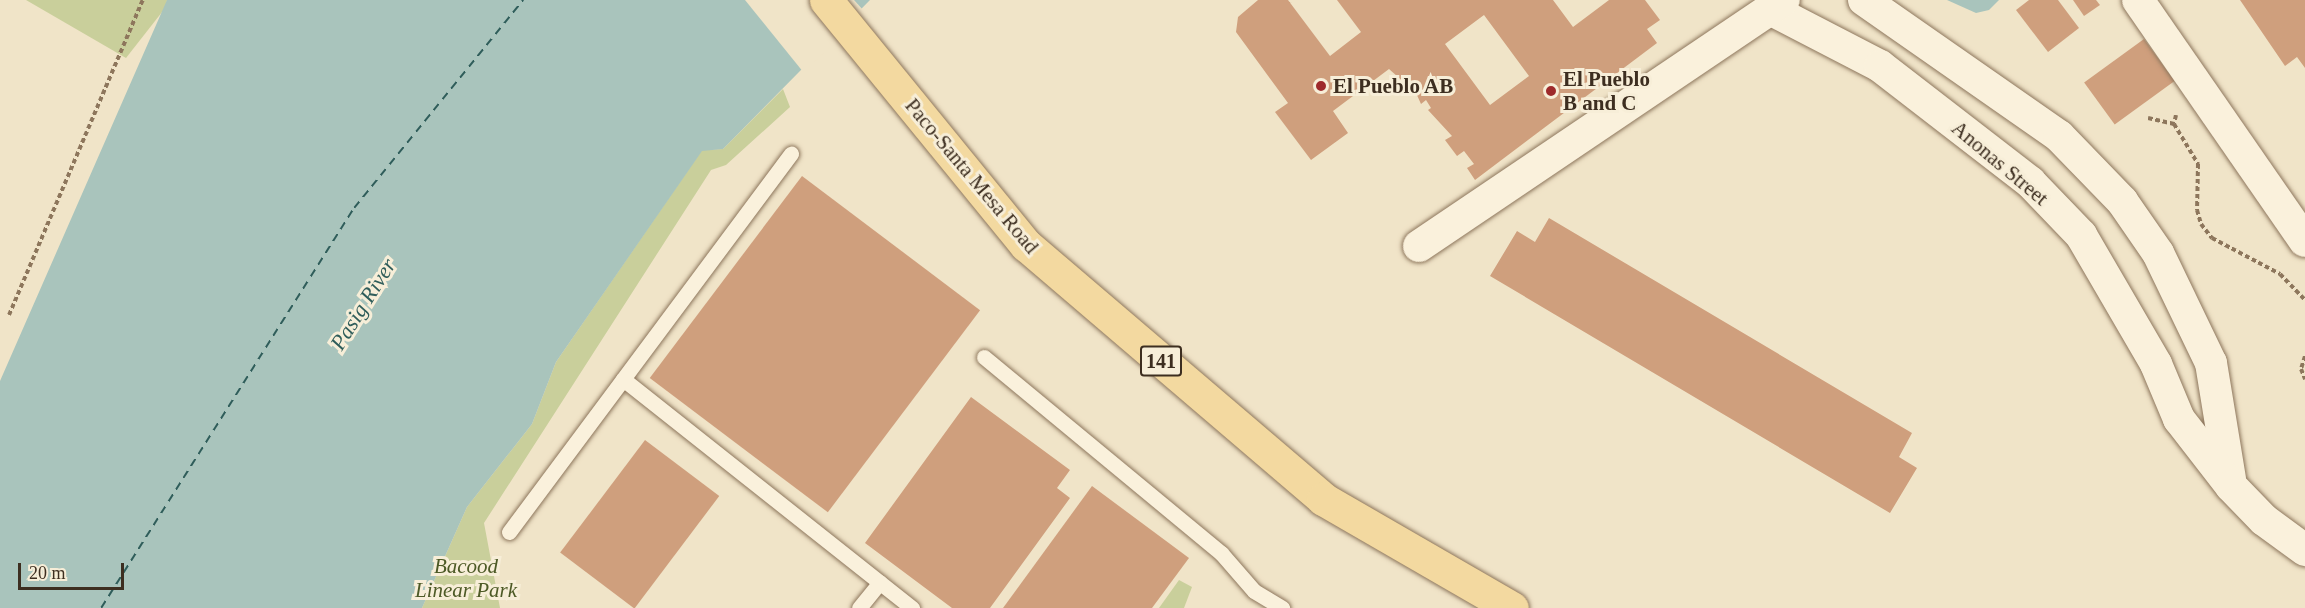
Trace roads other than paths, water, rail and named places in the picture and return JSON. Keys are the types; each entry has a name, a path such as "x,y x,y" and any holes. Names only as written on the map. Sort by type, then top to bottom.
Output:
{"main road":[{"name":"Paco-Santa Mesa Road","path":"826,0 1026,245 1323,499 1512,608"}],"street":[{"path":"1864,0 2059,136 2122,201 2158,253 2211,363 2231,486"},
{"path":"2138,0 2305,241"},
{"path":"1419,246 1772,3"},
{"name":"Anonas Street","path":"1772,3 1880,66 2030,182 2081,235 2156,364 2179,419 2231,486 2264,520 2305,550"}],"lane":[{"path":"509,532 791,153"},
{"path":"984,357 1221,553 1254,591 1282,608"},
{"path":"623,379 912,608"},
{"path":"859,608 880,582"}],"water":[{"name":"Pasig River","path":"167,0 870,0 723,149 702,151 556,362 532,424 467,507 422,608 0,608 0,381"},
{"path":"1947,0 1999,0 1989,10 1976,13"}],"place":[{"name":"El Pueblo AB","path":"1321,86"},
{"name":"El Pueblo B and C","path":"1551,91"}],"park label":[{"name":"Bacood Linear Park","path":"466,578"}]}
